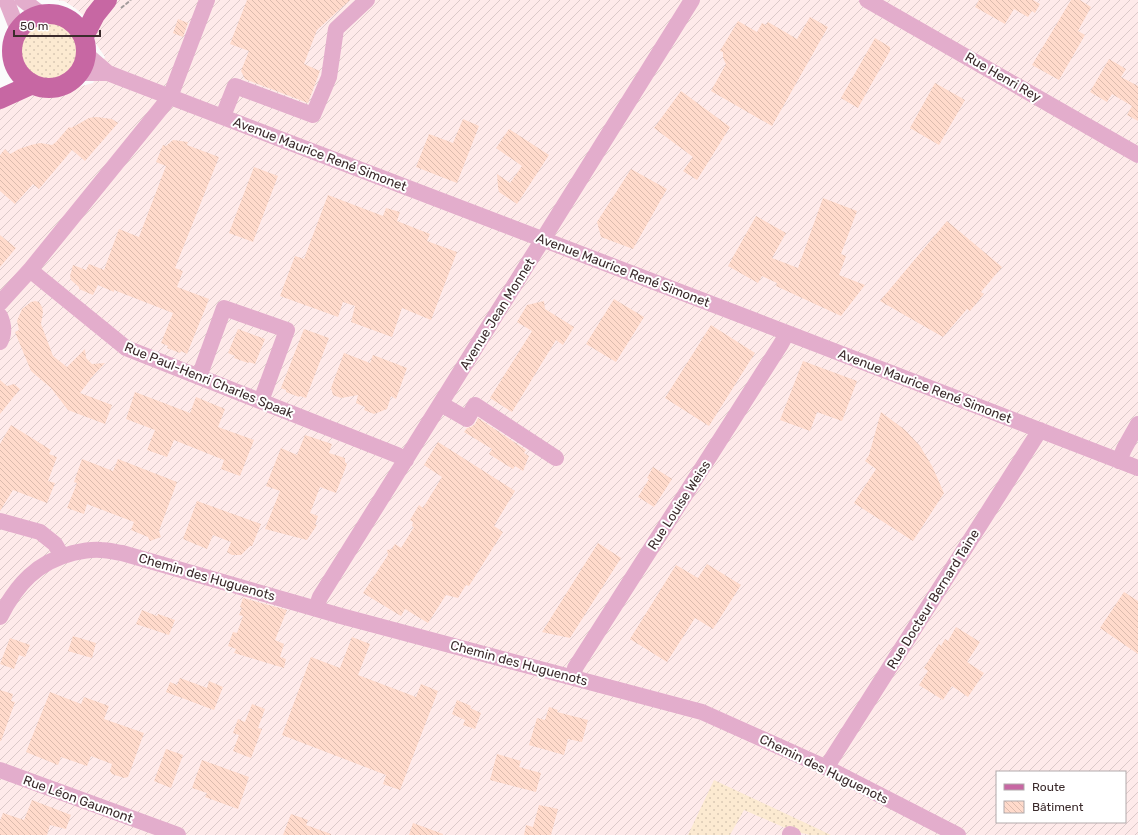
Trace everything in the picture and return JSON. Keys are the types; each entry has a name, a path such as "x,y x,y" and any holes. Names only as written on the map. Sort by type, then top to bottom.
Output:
{"main road":[{"path":"68,18 76,16 106,0"},
{"path":"85,45 76,24 68,18 55,14 41,14 28,20 18,30 13,41 12,52 14,63 18,72 33,84 50,88 58,87 70,82 79,73 84,64 85,45 95,15 106,0"},
{"path":"0,96 14,63"},
{"path":"0,99 33,84"}],"street":[{"path":"6,0 18,30"},
{"path":"22,0 41,14"},
{"path":"0,303 30,270 170,96 207,0"},
{"path":"223,116 235,86 313,116 329,77 336,29 367,0"},
{"name":"Avenue Jean Monnet","path":"316,608 320,597 692,0"},
{"name":"Rue Henri Rey","path":"867,0 1138,154"},
{"name":"Avenue Maurice René Simonet","path":"85,45 108,73"},
{"name":"Avenue Maurice René Simonet","path":"79,73 108,73 170,96 1138,468"},
{"name":"Rue Paul-Henri Charles Spaak","path":"30,270 126,348 397,455 406,460"},
{"path":"199,377 224,308 287,330 261,401"},
{"path":"0,316 4,330 0,342"},
{"name":"Rue Louise Weiss","path":"574,677 574,668 782,344 787,333"},
{"path":"441,404 467,419 475,405 556,458"},
{"path":"1119,461 1138,424"},
{"name":"Rue Docteur Bernard Taine","path":"827,768 1040,430"},
{"path":"0,521 40,532 55,544 62,556"},
{"name":"Chemin des Huguenots","path":"0,617 8,600 22,583 38,568 62,556 82,551 101,550 122,553 316,608 702,712 827,768 948,833"},
{"name":"Rue Léon Gaumont","path":"0,770 178,835"}],"shaded area":[{"path":"56,0 1138,0 1138,835 0,835 0,106 24,93 45,96 93,83 105,57 95,42 95,26 75,8 64,1"},
{"path":"42,21 54,21 65,26 73,34 78,45 76,63 65,76 54,81 42,81 31,76 23,68 18,57 18,45 23,34 31,26"},
{"path":"714,780 831,835 810,835 790,830 744,810 730,835 688,835"}],"building":[{"path":"247,0 350,0 317,30 304,64 320,71 308,103 245,79 241,71 249,51 230,44"},
{"path":"979,0 1033,0 1040,4 1035,13 1032,11 1028,17 1014,9 1005,24 975,7"},
{"path":"1071,0 1080,0 1091,7 1078,31 1085,35 1059,80 1032,65"},
{"path":"810,17 828,27 772,126 711,91 726,64 723,58 723,52 720,51 738,21 757,32 762,23 766,25 768,22 797,39"},
{"path":"178,19 188,23 183,37 173,33"},
{"path":"875,38 890,47 890,51 858,108 841,98"},
{"path":"1109,59 1126,69 1121,77 1138,86 1138,121 1127,115 1132,106 1112,94 1107,102 1090,92"},
{"path":"935,83 965,100 939,145 910,128"},
{"path":"681,91 730,127 697,180 683,171 693,157 654,128"},
{"path":"96,117 112,119 118,123 85,161 72,150 39,189 33,184 15,204 0,191 0,155 5,149 10,154 19,149 40,143 52,145 69,127 71,128 89,118"},
{"path":"463,119 479,126 457,183 416,167 429,134 453,143"},
{"path":"509,129 549,155 517,204 499,192 498,187 497,174 510,183 522,166 496,148"},
{"path":"173,140 188,142 187,145 219,157 175,268 183,271 177,287 209,299 187,354 167,348 168,346 161,343 173,313 98,285 93,295 79,289 79,287 71,280 70,276 73,265 86,270 89,264 104,270 119,229 139,237 166,166 156,162 163,145 166,146"},
{"path":"254,167 278,176 253,242 229,233"},
{"path":"631,169 667,189 633,249 601,237 597,222"},
{"path":"328,195 383,216 386,208 400,212 397,221 430,234 427,241 457,252 431,320 402,308 392,337 351,322 355,306 343,302 338,317 280,296 295,256 304,259"},
{"path":"823,198 857,211 841,254 846,256 839,275 865,285 841,316 776,286 777,283 762,276 758,283 728,266 756,216 786,233 772,258 798,268"},
{"path":"947,221 1002,267 981,292 984,294 970,311 967,309 943,337 880,301"},
{"path":"0,235 16,248 0,267"},
{"path":"614,299 644,317 616,362 586,344"},
{"path":"544,301 545,309 574,327 563,345 556,340 512,412 490,398 532,331 517,322 527,305"},
{"path":"31,302 39,302 42,307 43,312 41,324 53,356 67,367 85,349 86,358 92,364 105,363 90,379 80,393 112,405 105,424 68,410 51,388 31,371 15,332 19,330 17,321 22,309"},
{"path":"711,325 755,353 709,426 665,398"},
{"path":"238,329 265,339 255,364 234,358 235,356 228,353"},
{"path":"304,329 329,338 306,398 286,392 286,390 281,388"},
{"path":"344,353 370,363 373,355 407,368 396,399 391,396 387,409 374,414 364,410 365,407 356,403 358,395 341,398 333,395 331,388"},
{"path":"803,361 857,381 842,421 817,412 810,431 780,420"},
{"path":"0,380 7,386 14,384 20,389 0,414"},
{"path":"135,392 190,413 196,397 225,409 218,427 254,440 240,476 221,469 224,460 174,440 167,457 147,450 155,430 126,419"},
{"path":"881,412 905,430 920,446 932,466 944,493 913,541 854,503 876,469 865,461 869,455"},
{"path":"478,418 526,450 524,453 529,456 523,471 515,466 513,469 489,454 492,449 464,432 467,428 475,424"},
{"path":"11,425 51,450 49,454 57,457 48,481 55,483 47,503 13,490 0,511 0,444"},
{"path":"305,435 332,444 329,453 345,458 345,462 347,464 336,493 320,487 310,513 318,516 315,525 317,525 307,540 265,529 280,491 266,486 281,448 297,455"},
{"path":"438,442 515,491 494,526 503,532 469,586 466,585 458,598 446,595 428,623 405,609 401,616 363,593 388,555 387,550 392,549 395,544 401,548 414,527 412,526 413,522 410,520 419,505 423,508 442,477 424,465"},
{"path":"82,459 113,471 118,459 177,482 159,531 161,537 150,541 148,537 131,530 134,522 87,504 84,514 67,508 77,483 74,482"},
{"path":"653,467 672,479 654,507 638,497 649,479 647,478"},
{"path":"197,501 261,524 252,546 250,546 241,555 232,555 227,552 231,542 213,535 207,549 183,539"},
{"path":"598,543 621,558 570,638 542,632"},
{"path":"707,564 741,585 713,629 695,618 667,662 630,639 676,565 698,578"},
{"path":"1124,592 1138,601 1138,654 1100,628"},
{"path":"243,598 287,610 275,640 284,644 280,657 286,659 284,668 234,653 236,649 228,646 233,632 237,633 243,616 239,615 242,608 240,607"},
{"path":"142,610 157,616 158,614 175,620 169,635 136,624"},
{"path":"956,627 980,642 967,662 984,673 968,697 952,686 943,700 919,685 928,671 924,668 939,644 941,646 945,639 948,641"},
{"path":"73,636 96,643 92,658 68,651"},
{"path":"352,637 370,644 358,675 416,697 421,684 438,691 400,790 383,784 386,775 282,735 311,657 340,668"},
{"path":"10,638 30,645 25,657 19,655 14,669 0,664"},
{"path":"180,678 207,688 209,681 223,687 214,710 166,692 170,682 177,685"},
{"path":"0,690 13,694 11,701 15,702 1,741 0,741"},
{"path":"50,692 81,704 84,697 109,706 104,719 144,733 128,777 124,778 112,774 110,771 112,764 91,756 87,766 61,757 58,765 26,752"},
{"path":"457,700 471,706 470,708 481,713 475,729 463,725 465,720 452,714"},
{"path":"252,704 265,709 258,728 262,729 251,758 233,751 239,735 233,733 238,719 245,722"},
{"path":"549,707 558,710 557,712 588,720 582,742 568,739 564,755 529,745 537,718 545,720"},
{"path":"166,749 183,755 171,788 154,781"},
{"path":"497,754 521,761 519,767 541,773 536,792 490,780"},
{"path":"202,760 249,777 238,809 205,797 207,793 192,788"},
{"path":"32,800 71,815 66,829 50,825 47,835 0,835 0,821 3,813 24,820"},
{"path":"539,805 558,809 551,835 524,835 526,825 533,827"},
{"path":"291,814 308,820 306,825 331,835 283,835"},
{"path":"413,823 443,834 443,835 409,835"}]}
